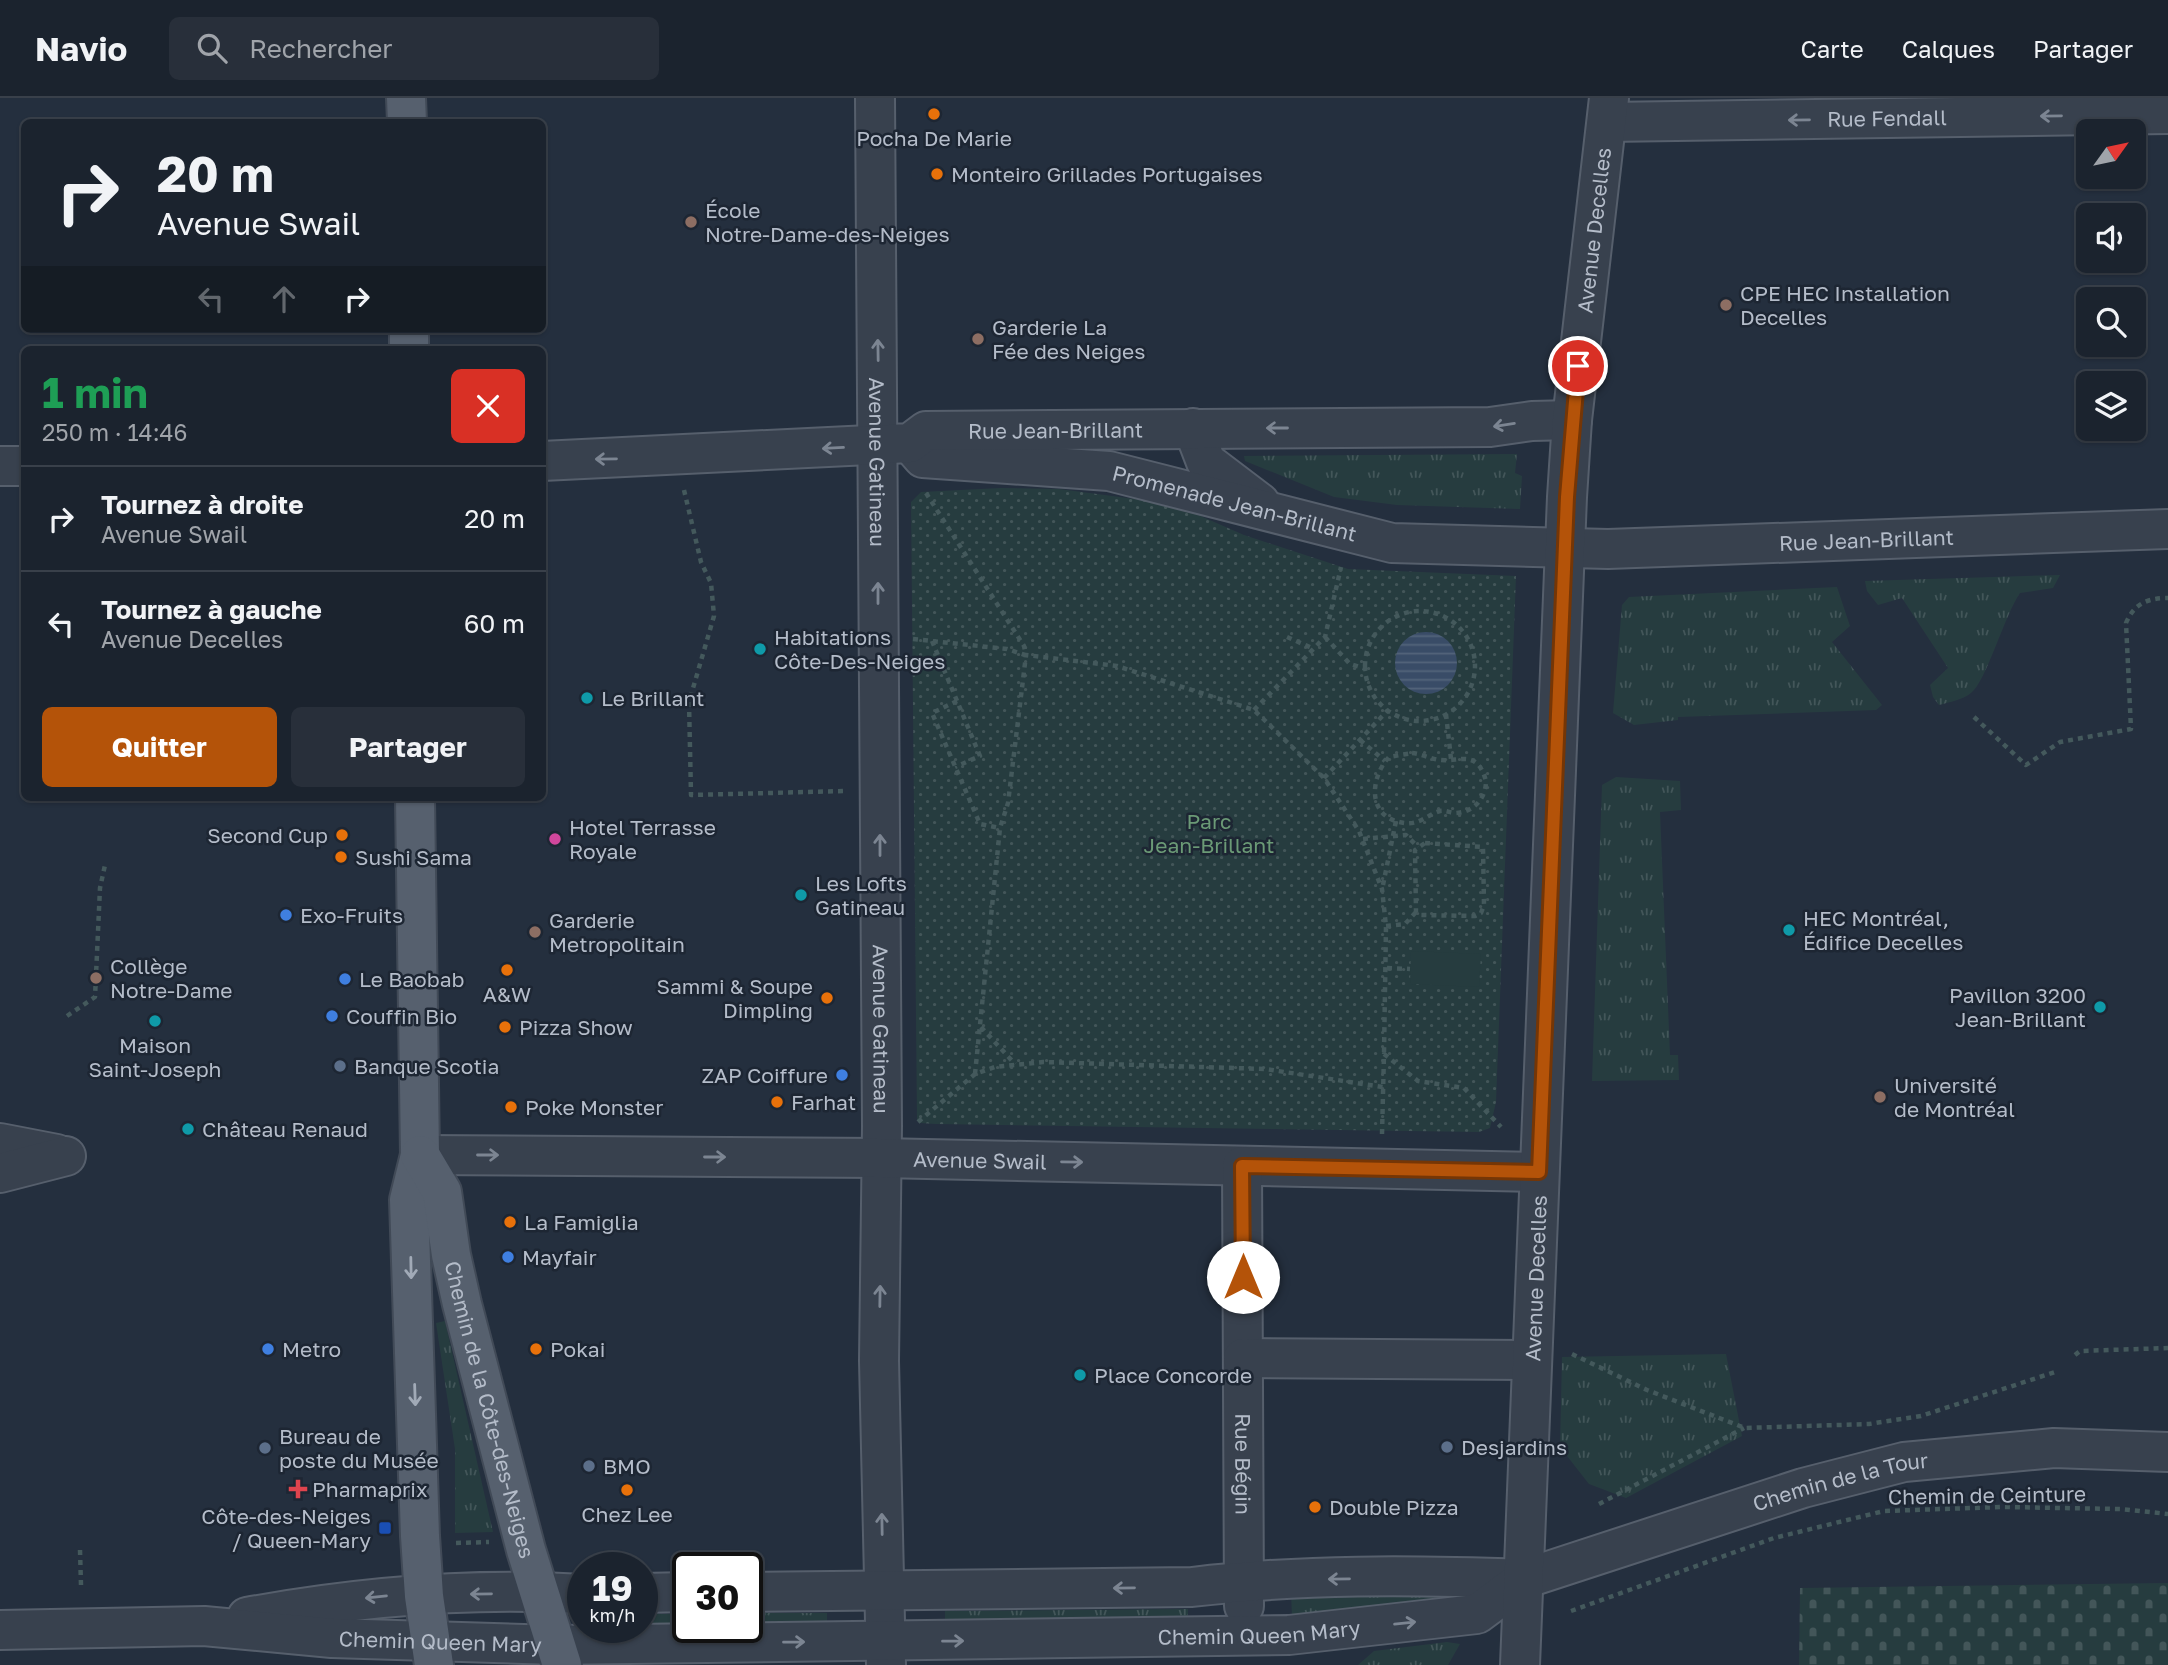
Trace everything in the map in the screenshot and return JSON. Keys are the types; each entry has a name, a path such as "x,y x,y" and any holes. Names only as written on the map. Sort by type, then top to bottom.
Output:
{"main road":[{"path":"406,98 407,119"},
{"name":"Chemin de la Côte-des-Neiges","path":"415,801 419,1155 409,1200 424,1596 432,1652"},
{"name":"Chemin de la Côte-des-Neiges","path":"419,1155 442,1192 462,1304 538,1593 558,1655"}],"street":[{"name":"Avenue Gatineau","path":"875,98 894,444 879,1361 885,1653"},
{"name":"Rue Fendall","path":"1608,110 2168,114"},
{"name":"Avenue Decelles","path":"1520,1665 1572,420 1608,110"},
{"name":"Rue Jean-Brillant","path":"546,461 894,444 926,431 1490,427 1532,421 1572,420"},
{"path":"1193,428 1206,462 1273,513"},
{"name":"Promenade Jean-Brillant","path":"894,444 923,458 1109,471 1392,543 1565,548"},
{"path":"0,466 21,466"},
{"name":"Rue Jean-Brillant","path":"1565,548 2168,529"},
{"path":"0,1143 66,1156 0,1173"},
{"name":"Avenue Swail","path":"419,1155 881,1158 1539,1172"},
{"name":"Rue Bégin","path":"1242,1166 1244,1636"},
{"path":"1243,1358 1532,1360"},
{"name":"Chemin de la Tour","path":"1524,1579 1803,1488 1904,1462 2054,1448 2168,1452"},
{"path":"763,1592 1192,1587 1245,1581 1524,1579"},
{"name":"Chemin Queen Mary","path":"0,1630 204,1626 332,1638 432,1652 558,1655 885,1653 1289,1635 1464,1617 1477,1614 1524,1579"},
{"name":"Chemin Queen Mary","path":"204,1626 329,1602 424,1596 567,1594"}],"path":[{"path":"921,486 1024,646 1026,655 1008,803 1000,828 975,1074"},
{"path":"684,490 701,562 711,583 715,616 688,702 691,795 849,790"},
{"path":"1254,710 1325,637 1341,570 1340,531"},
{"path":"1974,717 2026,765 2060,742 2131,729 2126,623 2132,609 2146,600 2168,597"},
{"path":"1413,611 1431,612 1448,619 1463,631 1472,646 1476,664 1473,683 1464,699 1446,714 1417,721 1388,710 1372,692 1366,669 1371,642 1381,627 1395,617 1413,611"},
{"path":"1287,637 1314,649"},
{"path":"1325,637 1350,664 1366,669"},
{"path":"908,639 1007,649 1026,655 1117,666 1184,685 1254,710 1324,778 1363,839 1382,889 1387,968 1382,1136"},
{"path":"932,641 980,756 956,767"},
{"path":"1372,692 1380,688"},
{"path":"957,701 932,713 980,824 1000,828"},
{"path":"1324,778 1388,710"},
{"path":"1446,714 1451,759"},
{"path":"1360,740 1385,761"},
{"path":"1399,754 1468,758 1483,772 1486,789 1476,805 1460,813 1440,811 1415,823 1396,821 1381,809 1373,789 1374,777 1385,761 1399,754"},
{"path":"1382,889 1396,821"},
{"path":"1363,839 1406,835 1419,846"},
{"path":"1386,926 1405,924 1416,912 1415,850 1419,846 1425,843 1483,847 1484,905 1481,913 1475,916 1422,915 1416,912"},
{"path":"67,1017 95,998 100,888 105,865"},
{"path":"1387,968 1410,969"},
{"path":"980,1026 1015,1064"},
{"path":"1384,1054 1418,1081 1464,1088 1501,1127"},
{"path":"914,1126 975,1074 1015,1064 1043,1062 1265,1069 1383,1087"},
{"path":"2075,1355 2080,1351 2168,1348"},
{"path":"1572,1354 1647,1390 1745,1428 1856,1424 1921,1416 2055,1372"},
{"path":"1599,1504 1745,1428"},
{"name":"Chemin de Ceinture","path":"1571,1611 1774,1538 1884,1511 2003,1507 2121,1508 2168,1514"},
{"path":"455,1543 494,1542"},
{"path":"80,1549 81,1585"}],"green space":[{"path":"1517,454 1515,473 1522,476 1520,509 1397,505 1334,497 1245,461 1244,456"},
{"name":"Parc Jean-Brillant","path":"1001,488 1059,489 1173,504 1244,535 1348,569 1516,576 1496,1102 1490,1128 1479,1132 920,1123 917,1119 911,502 921,492"},
{"path":"2060,575 2053,588 2020,593 1977,686 1964,697 1939,705 1933,697 1930,685 1948,668 1902,598 1878,605 1867,591 1865,581"},
{"path":"1837,587 1850,626 1832,642 1882,705 1876,710 1678,717 1678,720 1634,725 1613,713 1622,605 1629,597"},
{"path":"1616,777 1680,781 1681,810 1660,812 1670,1055 1678,1055 1679,1080 1592,1081 1602,785"},
{"path":"1411,951 1481,954 1479,987 1410,984"},
{"path":"445,1321 493,1532 455,1533 455,1449 436,1323"},
{"path":"1726,1354 1742,1436 1626,1498 1589,1484 1560,1447 1562,1357"},
{"path":"2168,1583 2168,1665 1799,1665 1800,1588"},
{"path":"1450,1590 1450,1600 1292,1616 1291,1592"},
{"path":"1188,1609 1188,1621 945,1623 945,1611"},
{"path":"763,1613 827,1613 827,1624 763,1625"},
{"path":"658,1614 672,1614 672,1626 658,1627"},
{"path":"1447,1642 1460,1644 1448,1665 1358,1665 1374,1651"}],"water":[{"path":"1420,632 1432,632 1448,641 1455,651 1455,675 1448,685 1432,694 1420,694 1409,689 1400,680 1395,669 1395,657 1400,646 1409,637"}],"place":[{"name":"Pocha De Marie","path":"934,114"},
{"name":"Monteiro Grillades Portugaises","path":"937,174"},
{"name":"École Notre-Dame-des-Neiges","path":"691,222"},
{"name":"CPE HEC Installation Decelles","path":"1726,305"},
{"name":"Garderie La Fée des Neiges","path":"978,339"},
{"name":"Habitations Côte-Des-Neiges","path":"760,649"},
{"name":"Le Brillant","path":"587,698"},
{"name":"Second Cup","path":"342,835"},
{"name":"Hotel Terrasse Royale","path":"555,839"},
{"name":"Sushi Sama","path":"341,857"},
{"name":"Les Lofts Gatineau","path":"801,895"},
{"name":"Exo-Fruits","path":"286,915"},
{"name":"HEC Montréal, Édifice Decelles","path":"1789,930"},
{"name":"Garderie Metropolitain","path":"535,932"},
{"name":"A&W","path":"507,970"},
{"name":"Collège Notre-Dame","path":"96,978"},
{"name":"Le Baobab","path":"345,979"},
{"name":"Sammi & Soupe Dimpling","path":"827,998"},
{"name":"Pavillon 3200 Jean-Brillant","path":"2100,1007"},
{"name":"Couffin Bio","path":"332,1016"},
{"name":"Maison Saint-Joseph","path":"155,1021"},
{"name":"Pizza Show","path":"505,1027"},
{"name":"Banque Scotia","path":"340,1066"},
{"name":"ZAP Coiffure","path":"842,1075"},
{"name":"Université de Montréal","path":"1880,1097"},
{"name":"Farhat","path":"777,1102"},
{"name":"Poke Monster","path":"511,1107"},
{"name":"Château Renaud","path":"188,1129"},
{"name":"La Famiglia","path":"510,1222"},
{"name":"Mayfair","path":"508,1257"},
{"name":"Metro","path":"268,1349"},
{"name":"Pokai","path":"536,1349"},
{"name":"Place Concorde","path":"1080,1375"},
{"name":"Desjardins","path":"1447,1447"},
{"name":"Bureau de poste du Musée","path":"265,1448"},
{"name":"BMO","path":"589,1466"},
{"name":"Pharmaprix","path":"298,1489"},
{"name":"Chez Lee","path":"627,1490"},
{"name":"Double Pizza","path":"1315,1507"},
{"name":"Côte-des-Neiges / Queen-Mary","path":"385,1528"}],"route":[{"path":"1243,1277 1242,1166 1539,1172 1567,497 1578,366"}]}
